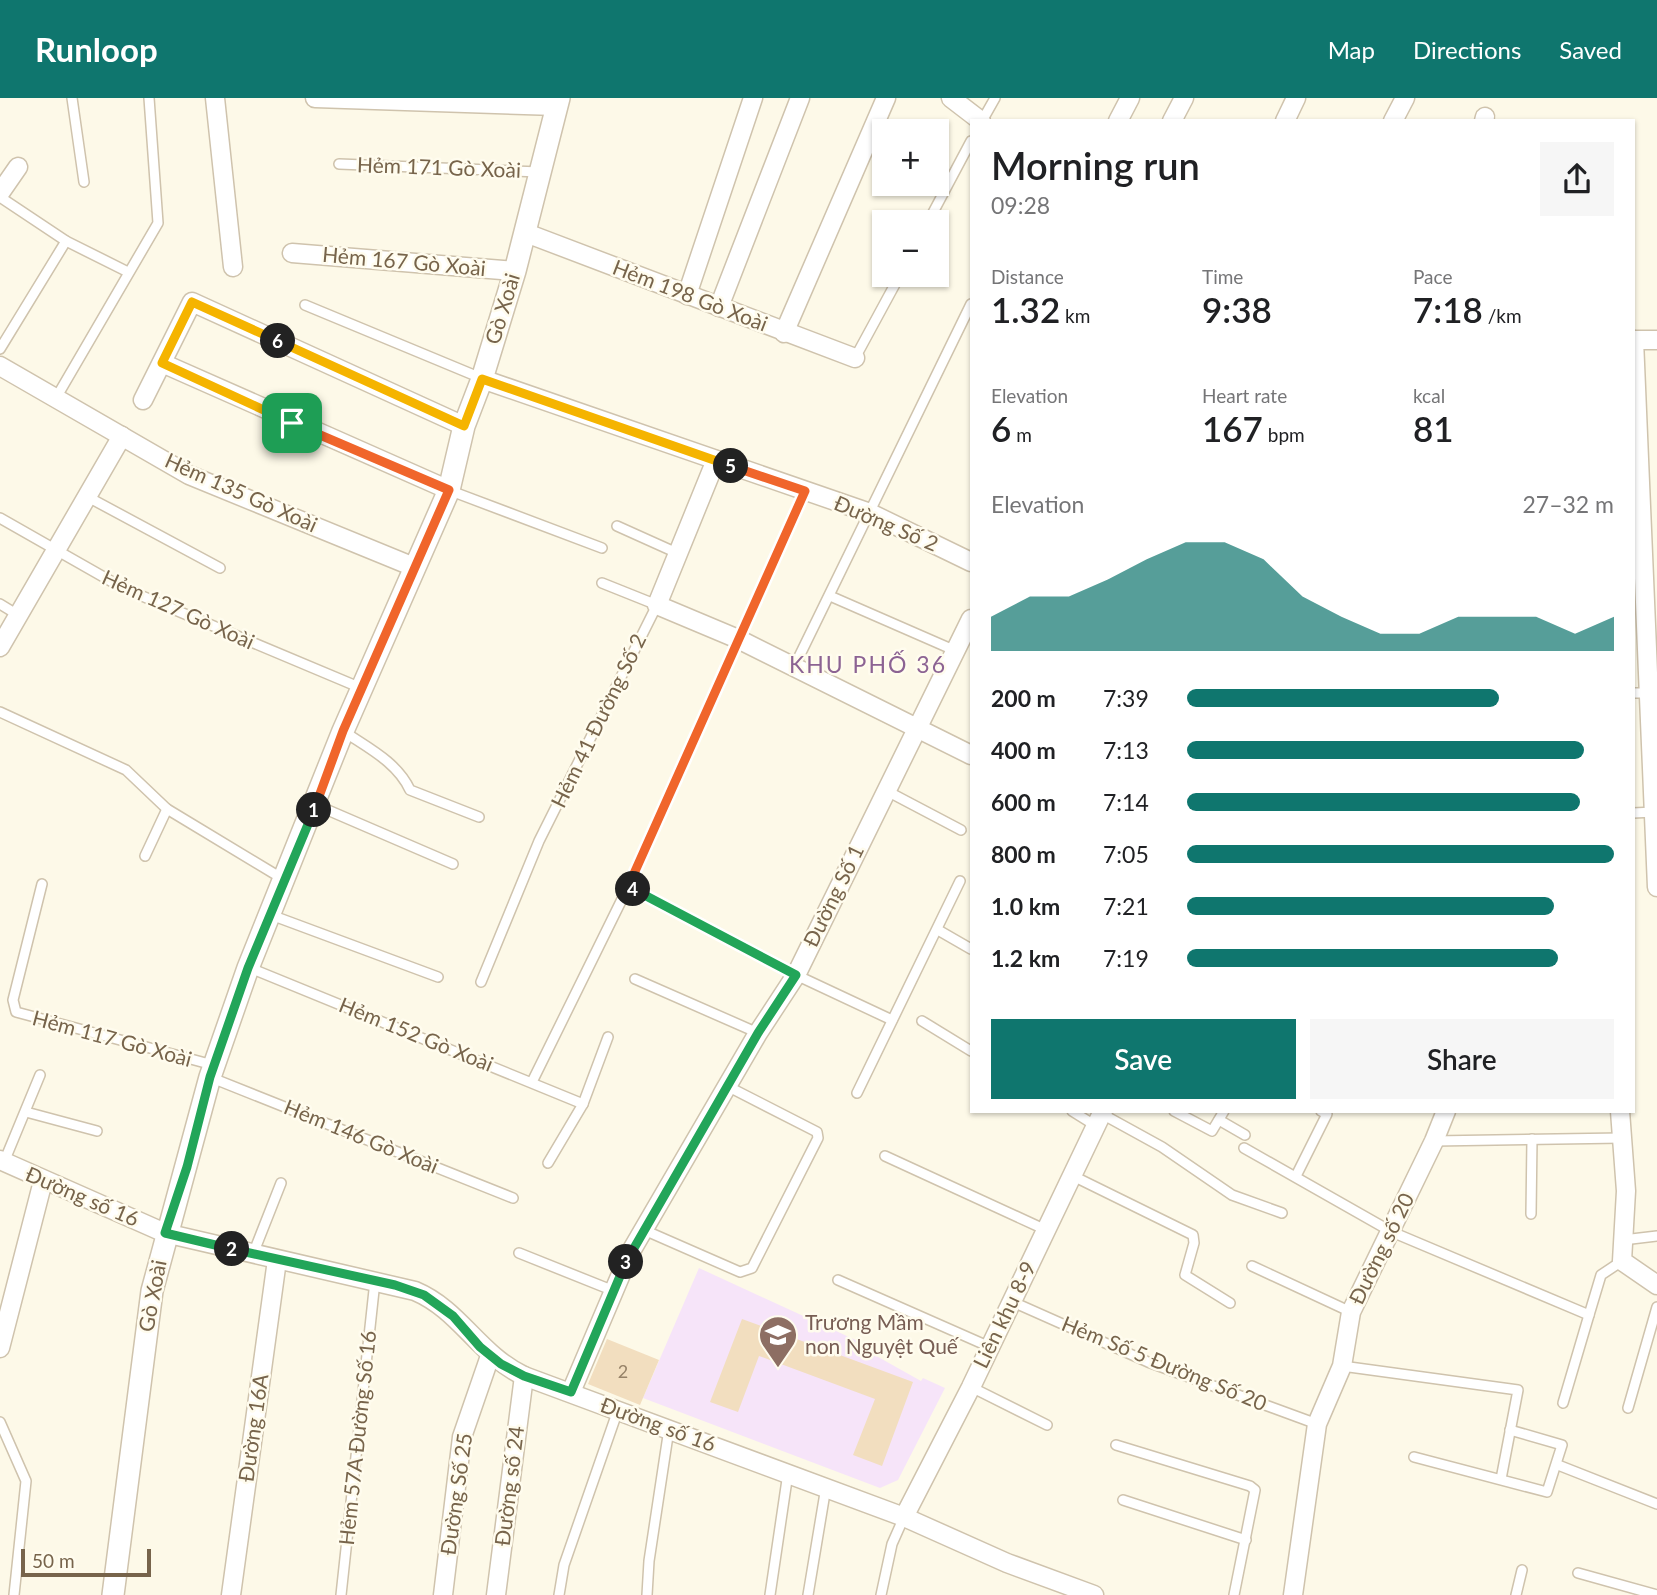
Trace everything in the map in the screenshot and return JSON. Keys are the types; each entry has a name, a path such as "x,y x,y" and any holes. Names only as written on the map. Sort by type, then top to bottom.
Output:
{"street":[{"path":"215,98 233,267"},
{"path":"315,98 557,102"},
{"path":"687,295 753,98"},
{"path":"719,307 800,98"},
{"path":"783,333 886,98"},
{"path":"951,98 979,119"},
{"path":"1119,119 1130,98"},
{"path":"1173,119 1184,98"},
{"path":"1286,119 1296,98"},
{"path":"1394,119 1405,98"},
{"name":"Gò Xoài","path":"113,1595 146,1324 165,1233 187,1167 212,1071 248,968 316,805 343,731 449,490 464,426 482,379 526,233 557,102"},
{"path":"0,195 18,167"},
{"name":"Hẻm 198 Gò Xoài","path":"526,233 783,333 855,358"},
{"name":"Hẻm 167 Gò Xoài","path":"292,253 515,271"},
{"path":"143,400 192,302 464,426"},
{"path":"1635,340 1657,340"},
{"path":"162,363 449,490"},
{"name":"Hẻm 135 Gò Xoài","path":"0,366 189,475 414,567"},
{"name":"Đường Số 2","path":"482,379 870,513 970,562"},
{"path":"1635,394 1646,693 1657,887"},
{"path":"0,647 122,436"},
{"name":"Hẻm 41 Đường Số 2","path":"657,605 716,460"},
{"path":"657,605 738,639 970,751"},
{"name":"Đường Số 1","path":"571,1392 614,1291 644,1230 758,1033 796,975 970,621"},
{"name":"Đường số 20","path":"1293,1595 1317,1424 1342,1366 1351,1312 1392,1231 1445,1113"},
{"path":"1620,1113 1626,1191 1622,1261 1657,1285"},
{"name":"Liên khu 8-9","path":"904,1517 1013,1302 1071,1175 1101,1117"},
{"name":"Đường số 16","path":"2,1161 165,1233 415,1291 432,1299 453,1316 490,1356 524,1376 826,1487 904,1517 1007,1563 1094,1595"},
{"path":"0,1348 43,1181"},
{"name":"Đường 16A","path":"231,1595 277,1261"},
{"name":"Đường Số 25","path":"443,1595 462,1437 490,1356"},
{"name":"Đường số 24","path":"496,1595 524,1376"}],"lane":[{"path":"72,98 84,182"},
{"path":"56,398 158,223 149,98"},
{"path":"983,119 995,98"},
{"path":"934,210 970,143"},
{"name":"Hẻm 171 Gò Xoài","path":"339,163 539,172"},
{"path":"0,195 66,241 128,272"},
{"path":"0,349 66,241"},
{"path":"855,358 893,287"},
{"path":"304,305 482,379"},
{"path":"794,667 970,306"},
{"path":"449,490 602,548"},
{"path":"532,1082 628,887 805,491"},
{"path":"86,496 220,568"},
{"name":"Hẻm 127 Gò Xoài","path":"0,518 123,588 363,689"},
{"path":"617,526 677,554"},
{"path":"602,583 657,605"},
{"path":"830,596 956,651"},
{"path":"0,604 18,615"},
{"name":"Hẻm 41 Đường Số 2","path":"481,982 539,841 657,605"},
{"path":"0,712 126,770 167,809 284,880"},
{"path":"343,731 388,762 403,776 410,790 480,817"},
{"path":"885,790 961,830"},
{"path":"316,805 453,864"},
{"path":"145,856 167,809"},
{"path":"1635,813 1654,812"},
{"path":"857,1093 960,881"},
{"name":"Hẻm 117 Gò Xoài","path":"42,884 13,1000 16,1012 212,1071"},
{"path":"628,887 796,975 892,1020"},
{"path":"271,915 438,977"},
{"path":"937,930 970,948"},
{"name":"Hẻm 152 Gò Xoài","path":"248,968 583,1104"},
{"path":"635,979 758,1033"},
{"path":"922,1021 970,1050"},
{"path":"548,1163 583,1104 608,1037"},
{"name":"Hẻm 146 Gò Xoài","path":"212,1071 513,1198"},
{"path":"2,1161 26,1112 40,1075"},
{"path":"644,1230 740,1272 752,1268 818,1138 817,1132 727,1086"},
{"path":"26,1112 97,1131"},
{"path":"1082,1113 1101,1117 1162,1147 1232,1195 1282,1213"},
{"path":"1178,1113 1212,1131 1221,1116 1245,1135"},
{"path":"1296,1176 1324,1113"},
{"path":"1531,1214 1532,1139"},
{"path":"1434,1141 1622,1139"},
{"path":"1244,1148 1392,1231 1589,1315"},
{"path":"885,1156 1046,1230"},
{"path":"1071,1175 1193,1235 1194,1243 1185,1275 1230,1303"},
{"path":"253,1254 281,1183"},
{"path":"1623,1240 1657,1237"},
{"path":"519,1253 614,1291"},
{"path":"1563,1403 1601,1275 1622,1261"},
{"path":"1252,1266 1351,1312"},
{"path":"838,1280 990,1347"},
{"name":"Hẻm 57A Đường Số 16","path":"341,1595 375,1281"},
{"name":"Hẻm Số 5 Đường Số 20","path":"1013,1302 1149,1362 1317,1424"},
{"path":"1628,1409 1657,1307"},
{"path":"1342,1366 1518,1390 1501,1479"},
{"path":"971,1387 1047,1424"},
{"path":"559,1595 564,1564 618,1410"},
{"path":"0,1422 26,1481 14,1595"},
{"path":"647,1595 649,1561 669,1429"},
{"path":"1414,1457 1546,1492 1558,1465 1562,1445 1510,1430"},
{"path":"1116,1445 1250,1486 1256,1496 1234,1595"},
{"path":"1558,1465 1657,1504"},
{"path":"770,1595 788,1473"},
{"path":"808,1595 826,1487"},
{"path":"1123,1500 1246,1540"},
{"path":"881,1595 892,1544 904,1517"},
{"path":"1516,1595 1522,1570"},
{"path":"1578,1573 1657,1595"}],"shaded area":[{"name":"Trương Mầm non Nguyệt Quế","path":"699,1268 873,1348 871,1353 921,1381 923,1378 945,1388 898,1480 880,1488 643,1398"}],"building":[{"path":"742,1319 913,1382 882,1466 853,1455 875,1399 759,1356 738,1412 710,1402"},
{"path":"607,1339 659,1360 640,1405 588,1384"}],"place":[{"name":"Trương Mầm non Nguyệt Quế","path":"778,1369"}],"district":[{"name":"KHU PHỐ 36","path":"868,665"}],"route":[{"path":"192,302 464,426 482,379 805,491 628,887 796,975 758,1033 630,1253 571,1392 524,1376 501,1364 480,1347 443,1307 415,1291 165,1233 187,1167 210,1077 248,968 316,805 343,731 449,490 292,423 162,363 192,302"}]}
